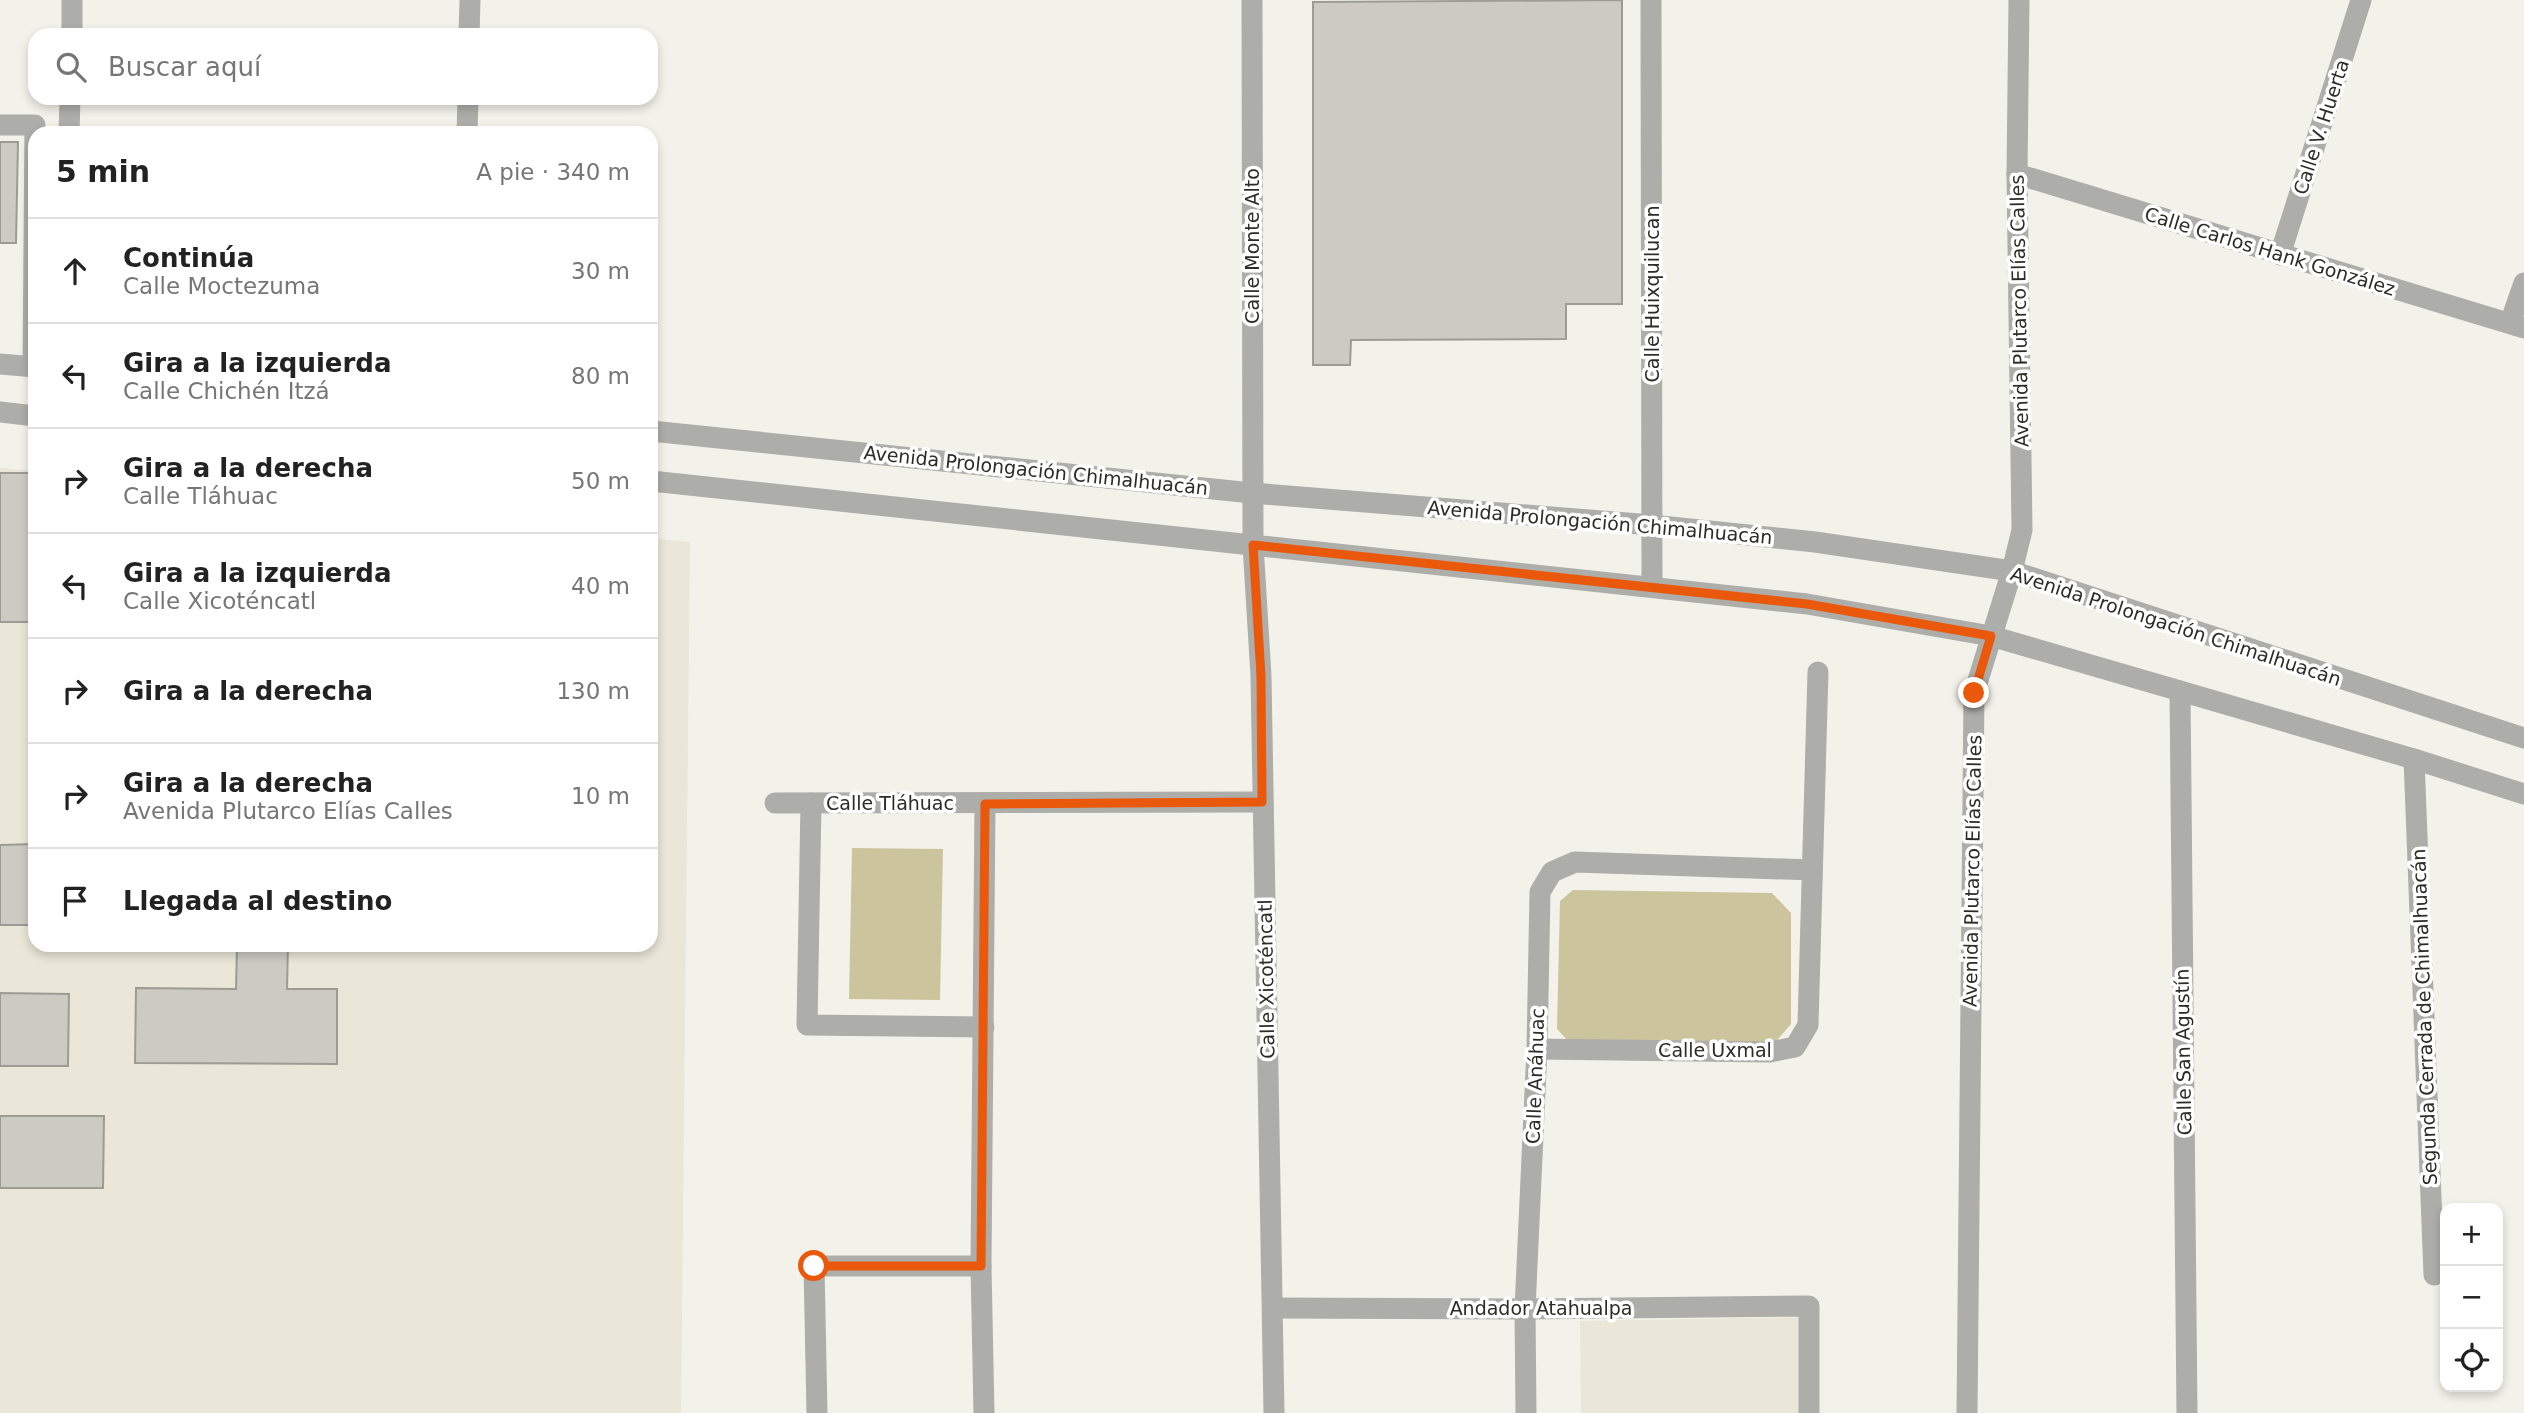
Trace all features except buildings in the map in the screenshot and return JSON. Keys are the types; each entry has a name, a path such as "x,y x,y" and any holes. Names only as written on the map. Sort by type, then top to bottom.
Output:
{"street":[{"path":"72,0 72,28"},
{"path":"469,28 470,0"},
{"name":"Calle Monte Alto","path":"1252,0 1253,545"},
{"name":"Calle Huixquilucan","path":"1651,0 1651,587"},
{"name":"Avenida Plutarco Elías Calles","path":"1967,1413 1974,693 2022,530 2017,174 2019,0"},
{"name":"Calle V. Huerta","path":"2280,255 2361,0"},
{"path":"69,126 70,105"},
{"path":"467,126 468,105"},
{"path":"0,125 35,126"},
{"name":"Calle Carlos Hank González","path":"2017,174 2517,326"},
{"path":"2517,326 2524,283"},
{"path":"0,364 28,366"},
{"path":"0,412 28,415"},
{"name":"Avenida Prolongación Chimalhuacán","path":"658,432 1252,493 1652,524 1815,542 2012,571 2524,738"},
{"path":"658,482 1807,604 1991,636 2524,793"},
{"name":"Calle Xicoténcatl","path":"1253,545 1261,676 1274,1413"},
{"name":"Calle Uxmal","path":"1537,1049 1770,1052 1795,1047 1808,1025 1818,672"},
{"name":"Calle San Agustín","path":"2180,691 2187,1413"},
{"name":"Segunda Cerrada de Chimalhuacán","path":"2414,759 2434,1275"},
{"name":"Calle Tláhuac","path":"775,803 1262,802"},
{"name":"Calle Tláhuac","path":"811,803 807,1025 984,1027"},
{"path":"984,1413 981,1266 985,804"},
{"name":"Calle Anáhuac","path":"1526,1413 1525,1309 1537,1049 1540,892 1552,872 1574,862 1812,870"},
{"path":"817,1413 814,1266 981,1266"},
{"name":"Andador Atahualpa","path":"1273,1308 1808,1306 1809,1413"}],"shaded area":[{"path":"0,468 28,470 28,952 658,952 658,539 690,542 681,1413 0,1413"},
{"path":"852,848 943,849 940,1000 849,999"},
{"path":"1573,890 1772,893 1791,913 1791,1024 1771,1047 1571,1044 1557,1029 1560,901"},
{"path":"1804,1317 1803,1413 1581,1413 1580,1321"}],"route":[{"path":"814,1266 981,1266 985,804 1262,802 1261,676 1253,545 1807,604 1991,636 1974,693"}]}
